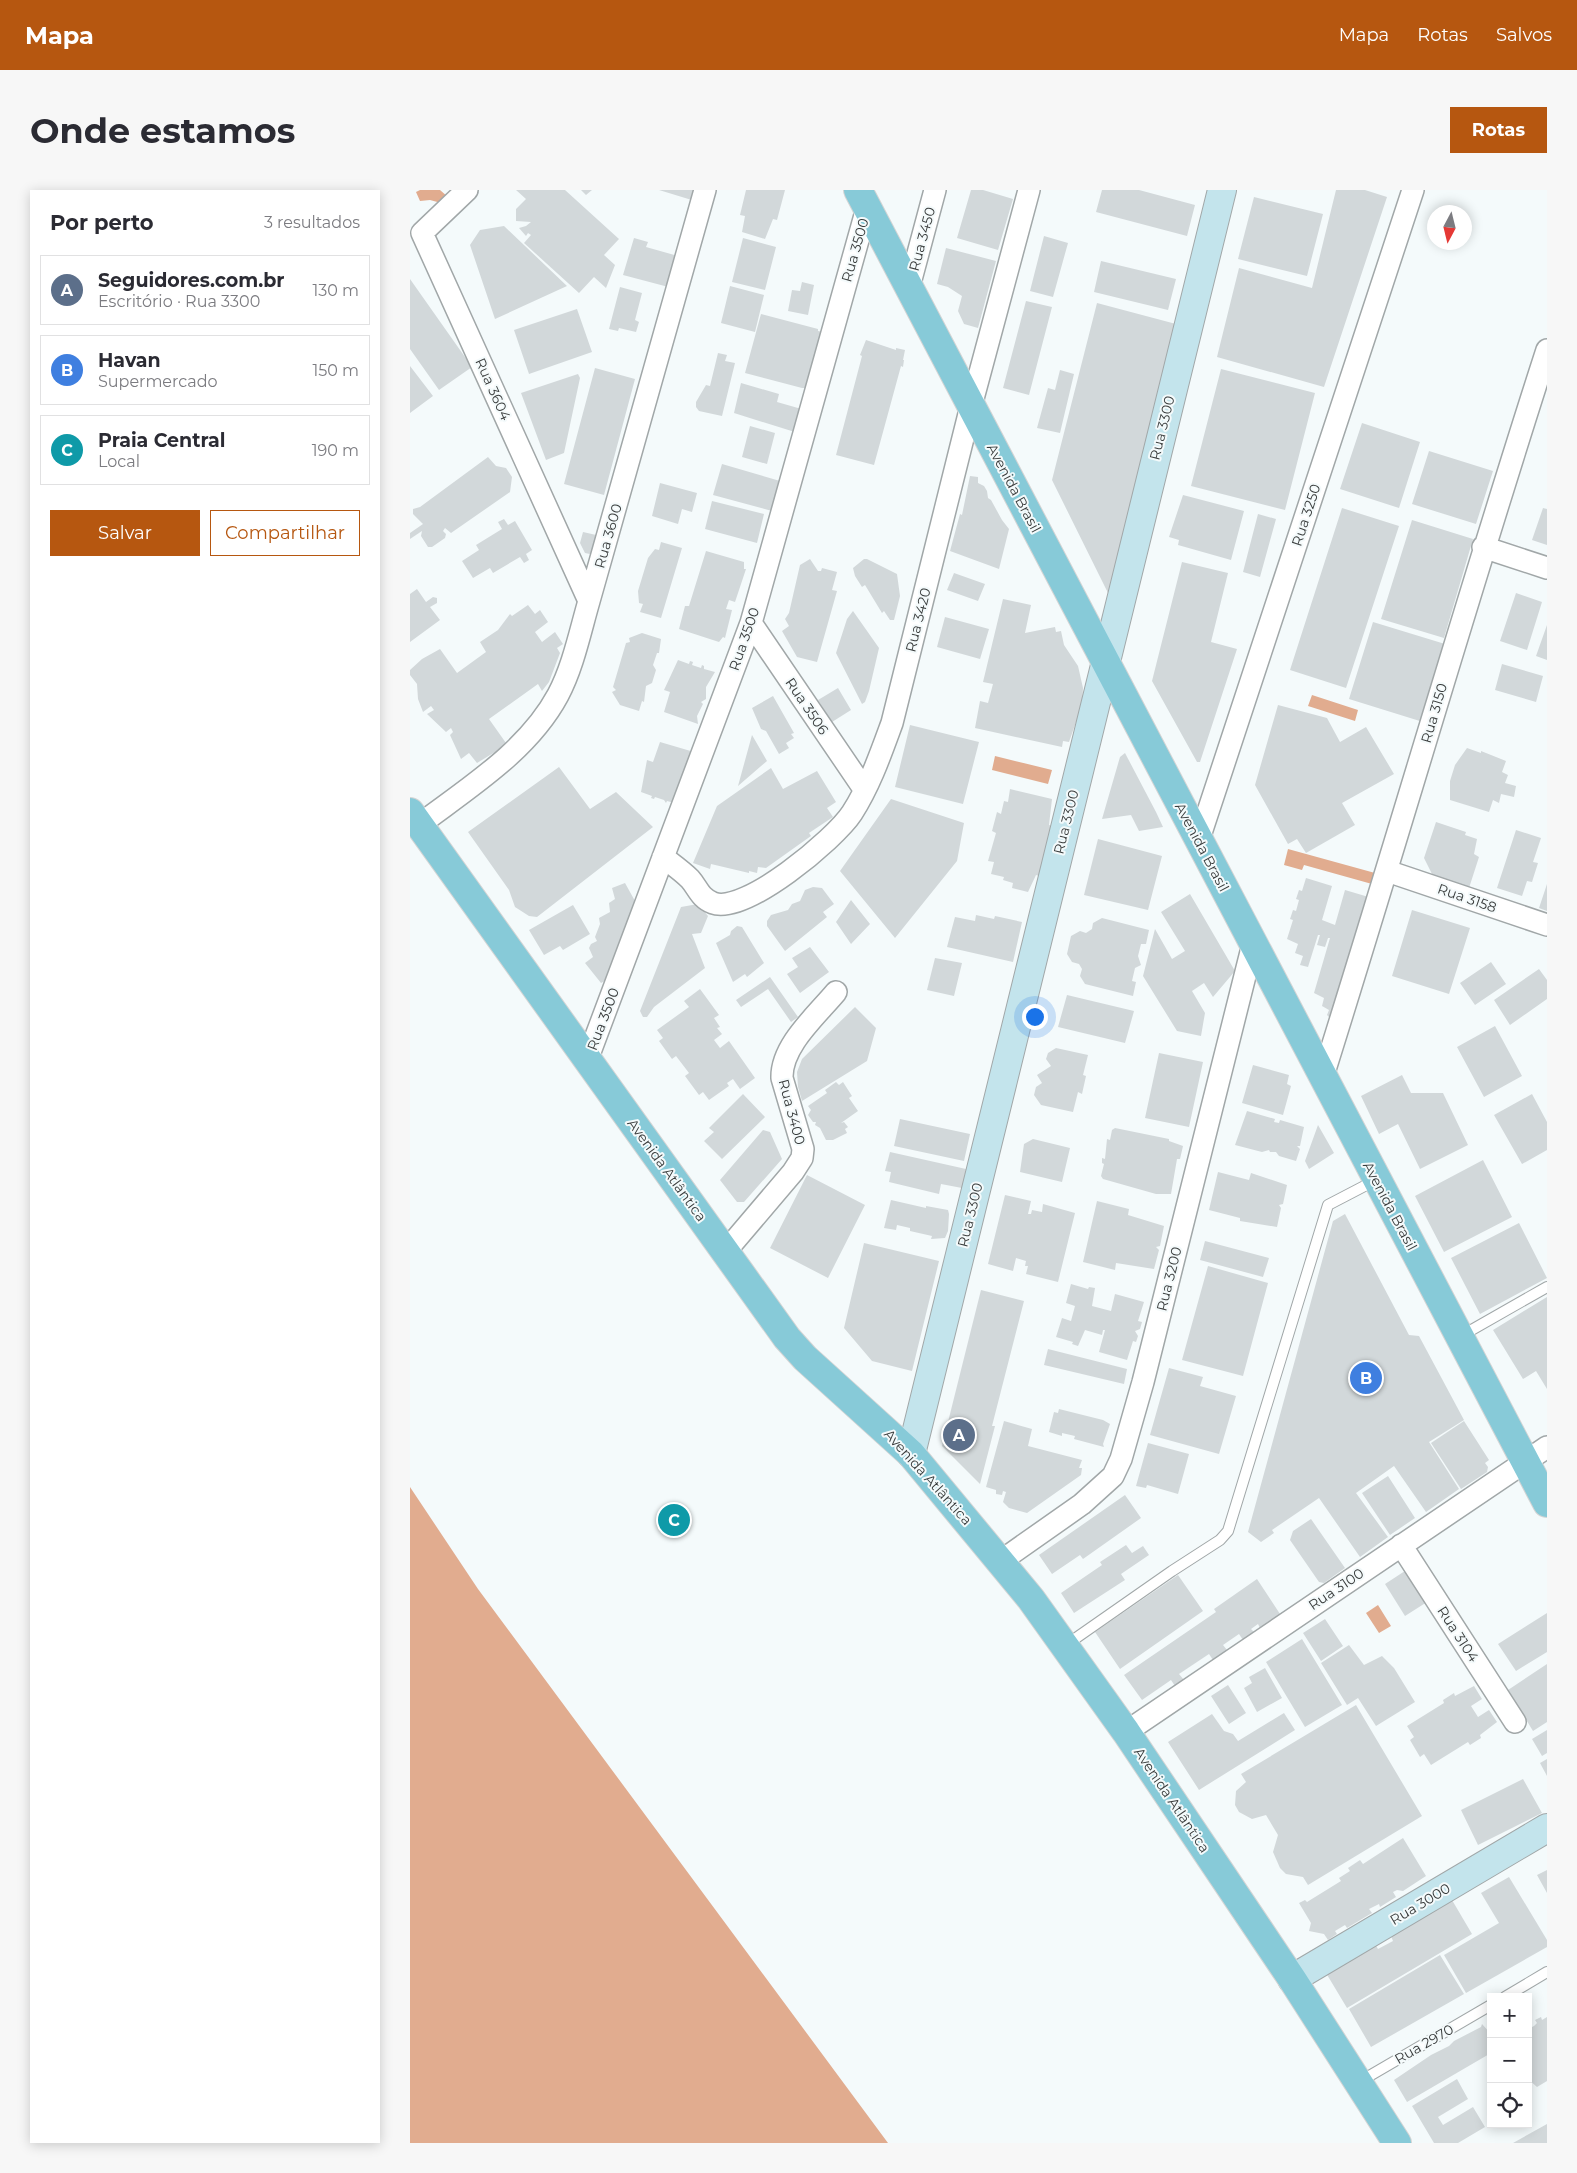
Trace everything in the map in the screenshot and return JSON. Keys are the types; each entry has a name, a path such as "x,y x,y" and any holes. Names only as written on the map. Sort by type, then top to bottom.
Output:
{"main road":[{"name":"Avenida Brasil","path":"862,199 1460,1337 1536,1454 1547,1503"},
{"name":"Avenida Atlântica","path":"415,819 787,1338 806,1358 912,1454 1001,1561 1126,1732 1292,1980 1397,2143"}],"street":[{"name":"Rua 3604","path":"466,190 422,233 589,601"},
{"name":"Rua 3600","path":"415,819 500,763 538,725 558,695 573,656 705,190"},
{"name":"Rua 3450","path":"909,287 935,190"},
{"name":"Rua 3420","path":"663,858 690,880 699,894 714,904 728,903 756,892 788,874 851,814 876,766 892,723 971,406 1029,190"},
{"name":"Rua 3300","path":"912,1454 1105,660 1222,190"},
{"name":"Rua 3250","path":"1198,839 1413,190"},
{"name":"Rua 3500","path":"587,1060 751,623 862,199"},
{"name":"Rua 3150","path":"1323,1076 1387,871 1483,547 1547,350"},
{"path":"1483,547 1547,568"},
{"name":"Rua 3506","path":"751,623 864,789"},
{"name":"Rua 3158","path":"1387,871 1547,925"},
{"name":"Rua 3200","path":"1001,1561 1082,1504 1113,1476 1122,1459 1253,944"},
{"name":"Rua 3400","path":"725,1252 793,1172 802,1158 803,1149 782,1078 782,1067 786,1052 836,992"},
{"name":"Rua 3100","path":"1126,1732 1536,1454"},
{"name":"Rua 3104","path":"1401,1545 1515,1722"},
{"name":"Rua 3000","path":"1292,1980 1547,1828"}],"lane":[{"path":"1064,1646 1220,1540 1228,1531 1328,1205 1376,1180"},
{"path":"1460,1337 1547,1287"},
{"path":"1512,1993 1547,1972"},
{"name":"Rua 2970","path":"1358,2083 1487,2007"}],"shaded area":[{"path":"420,190 440,190 448,197 441,203 430,200 420,201 416,192"},
{"path":"1312,695 1358,710 1355,721 1308,706"},
{"path":"995,756 1052,770 1048,784 992,770"},
{"path":"1288,849 1375,873 1372,884 1304,865 1302,870 1284,865"},
{"path":"410,1487 478,1589 888,2143 410,2143"},
{"path":"1378,1605 1391,1626 1379,1633 1366,1613"}],"building":[{"path":"516,190 565,190 619,239 604,255 615,265 606,288 594,277 579,293 524,243 531,235 528,233 526,236 519,228 531,222 516,221 516,209 526,199"},
{"path":"581,190 592,190 586,195"},
{"path":"659,190 698,190 695,201"},
{"path":"746,190 785,190 777,220 773,219 765,239 742,232 745,216 740,215"},
{"path":"971,190 983,190 1013,199 998,250 957,238"},
{"path":"1102,190 1139,190 1195,205 1187,236 1096,212"},
{"path":"1336,190 1365,190 1387,197 1324,387 1217,357 1239,268 1312,288"},
{"path":"1254,197 1323,214 1307,276 1238,259"},
{"path":"504,226 567,286 495,319 470,245 480,230"},
{"path":"1044,236 1068,243 1053,297 1030,291"},
{"path":"634,238 648,242 646,247 685,258 676,289 623,275"},
{"path":"743,238 776,247 765,290 732,282"},
{"path":"946,248 996,261 978,328 964,324 958,311 962,296 948,287 937,284"},
{"path":"1101,261 1176,279 1168,310 1094,292"},
{"path":"410,279 472,367 439,390 410,349"},
{"path":"802,282 814,285 808,315 788,311 792,290 800,291"},
{"path":"730,286 764,295 755,332 721,323"},
{"path":"620,287 642,293 635,320 639,322 636,332 619,328 618,331 609,329"},
{"path":"1026,301 1052,307 1029,395 1003,388"},
{"path":"1097,303 1176,324 1108,593 1052,480"},
{"path":"577,309 592,352 529,374 514,330"},
{"path":"761,314 824,332 809,388 802,388 745,373"},
{"path":"866,340 896,350 896,348 905,350 903,367 901,366 874,465 836,455 862,356 860,355"},
{"path":"718,353 727,355 725,361 735,363 722,416 699,411 696,407 696,402 706,385 710,386"},
{"path":"410,366 433,396 410,413"},
{"path":"595,368 635,379 604,495 564,484"},
{"path":"1221,369 1315,393 1285,510 1191,486"},
{"path":"1060,370 1074,374 1060,433 1037,428 1048,388 1055,390"},
{"path":"578,374 580,378 564,453 546,460 521,393"},
{"path":"741,383 779,394 777,402 805,410 798,433 734,413"},
{"path":"1362,423 1420,442 1399,508 1340,489"},
{"path":"750,426 775,433 767,464 742,457"},
{"path":"1429,451 1493,471 1476,524 1412,504"},
{"path":"488,457 496,466 506,468 512,477 510,492 451,533 445,528 443,531 446,534 445,538 432,547 428,547 421,536 422,531 410,539 410,533 423,524 413,514 413,509 420,507"},
{"path":"722,464 780,481 772,511 713,495"},
{"path":"970,476 978,477 978,483 984,486 988,498 1009,529 999,569 950,551 960,514 962,515"},
{"path":"660,483 697,493 692,512 682,509 678,524 652,516"},
{"path":"1183,495 1244,511 1231,560 1178,545 1179,540 1169,537"},
{"path":"712,501 764,514 757,543 705,529"},
{"path":"1342,508 1399,526 1346,688 1290,670"},
{"path":"1543,508 1547,509 1547,545 1532,540"},
{"path":"1258,514 1276,519 1260,577 1243,572"},
{"path":"504,519 508,525 515,521 532,550 526,554 529,560 524,563 520,557 493,573 490,568 473,578 462,561 479,550 476,545 502,529 498,522"},
{"path":"1412,520 1473,539 1444,638 1381,619"},
{"path":"583,532 605,537 600,556 585,553 580,543"},
{"path":"661,542 682,548 661,618 640,612 643,604 639,603 638,591 648,558 655,549 659,550"},
{"path":"706,551 744,562 744,569 746,569 735,602 729,600 726,609 732,610 725,638 723,637 719,642 679,629 685,606 689,606"},
{"path":"810,559 818,571 821,571 822,568 837,572 832,590 837,591 817,662 797,657 782,631 789,626 785,619 789,613 800,565"},
{"path":"864,559 897,574 900,596 894,620 890,620 884,611 882,613 865,585 862,587 855,576 853,568"},
{"path":"1182,562 1228,573 1211,642 1237,649 1200,762 1197,762 1152,681"},
{"path":"954,573 985,584 978,601 947,590"},
{"path":"417,589 426,602 433,597 437,598 437,603 430,607 440,620 410,642 410,594"},
{"path":"1516,593 1542,602 1527,650 1500,641"},
{"path":"1003,599 1031,605 1025,633 1055,627 1056,632 1061,631 1064,645 1078,666 1083,688 1082,705 1069,742 1063,741 1062,747 975,728 980,701 988,703 993,684 983,682"},
{"path":"528,605 535,614 540,610 548,622 535,632 542,642 555,632 563,644 557,648 560,653 549,682 542,691 538,684 489,719 506,743 477,763 469,753 461,759 450,735 453,732 451,728 446,732 427,714 434,710 431,706 423,712 418,699 417,684 410,675 410,670 422,659 440,649 457,673 486,652 480,642 498,630 510,614 512,616"},
{"path":"853,611 879,648 869,691 865,702 862,704 836,653 847,619"},
{"path":"945,617 989,629 980,659 937,647"},
{"path":"1373,622 1445,644 1423,722 1349,699"},
{"path":"1547,625 1547,660 1536,656"},
{"path":"642,633 661,639 659,653 657,653 653,665 656,670 652,683 646,686 644,702 642,701 639,711 620,705 612,692 616,690 613,687 626,643 630,642 629,638"},
{"path":"678,660 689,664 690,661 693,662 692,665 701,668 702,665 704,669 715,672 706,687 706,699 701,702 703,704 697,716 698,724 664,712 670,692 664,690"},
{"path":"1502,664 1543,676 1536,702 1495,690"},
{"path":"838,688 851,710 832,722 818,700"},
{"path":"773,696 794,733 791,734 794,738 786,743 789,748 779,754 766,731 761,729 752,708"},
{"path":"1278,705 1327,718 1340,742 1366,727 1394,774 1342,803 1355,825 1306,853 1297,839 1288,844 1255,785"},
{"path":"910,725 979,742 963,804 895,787"},
{"path":"752,735 767,761 738,786"},
{"path":"660,742 694,752 689,758 678,804 667,801 666,803 664,800 655,797 654,799 651,798 652,796 641,792 647,760 653,762"},
{"path":"1467,748 1481,753 1481,751 1506,761 1502,772 1508,775 1505,783 1516,786 1514,797 1501,794 1499,803 1493,800 1489,812 1450,800 1450,781 1455,765"},
{"path":"1125,753 1163,827 1139,831 1131,815 1102,819 1120,757"},
{"path":"559,767 590,809 616,792 653,827 537,917 529,916 515,907 509,890 468,832"},
{"path":"771,768 783,789 817,771 836,802 827,808 833,817 809,833 811,836 766,868 758,867 757,873 749,871 749,873 711,864 710,869 693,863 717,806"},
{"path":"1010,789 1052,799 1049,825 1052,826 1039,876 1036,875 1028,892 1012,888 1013,883 1003,880 1004,877 991,874 994,862 988,861 996,833 992,831 997,812 1001,814 1004,801 1008,802"},
{"path":"891,799 964,823 957,861 895,938 840,871"},
{"path":"1436,822 1466,832 1465,835 1477,839 1474,854 1479,857 1469,888 1433,876 1424,858"},
{"path":"1516,830 1541,838 1533,862 1538,863 1532,882 1527,881 1522,896 1497,888"},
{"path":"1098,839 1162,856 1148,910 1084,895"},
{"path":"1306,878 1332,886 1322,920 1335,925 1345,890 1372,898 1334,1022 1327,1015 1329,1010 1322,1006 1324,998 1314,993 1330,938 1328,938 1325,947 1317,945 1320,935 1318,935 1308,967 1300,965 1303,956 1295,953 1298,944 1287,939 1293,920 1290,919 1293,910 1296,911 1299,900 1296,899 1299,890 1302,891"},
{"path":"625,883 635,901 612,977 601,983 585,963 593,957 589,948 591,944 597,941 595,937 600,924 599,918 610,912 609,903 615,899 612,888"},
{"path":"1547,884 1547,911 1539,908"},
{"path":"813,887 822,888 834,904 823,912 827,917 785,951 767,926 767,921 771,915 788,910 792,904 800,901 805,890"},
{"path":"1190,894 1235,971 1213,997 1204,983 1192,991 1205,1013 1201,1036 1177,1031 1143,976 1155,929 1172,959 1185,951 1161,912"},
{"path":"851,900 870,924 851,944 836,922"},
{"path":"698,904 708,916 701,933 692,934 705,968 654,1007 647,1017 643,1017 640,1011 681,907"},
{"path":"573,905 590,934 563,950 560,946 544,955 529,930"},
{"path":"1412,910 1470,928 1449,994 1392,976"},
{"path":"976,915 994,919 995,916 1022,922 1013,962 947,947 955,917 975,921"},
{"path":"1102,918 1149,930 1146,944 1141,944 1138,956 1141,965 1135,968 1132,981 1136,982 1133,996 1085,984 1080,976 1082,969 1079,964 1072,962 1067,954 1071,936 1080,931 1086,933 1092,929 1093,923"},
{"path":"737,926 742,927 764,963 747,977 745,974 733,982 716,943 730,935 731,931"},
{"path":"810,947 829,972 800,993 787,974 798,967 792,958"},
{"path":"935,958 962,963 954,996 927,990"},
{"path":"1491,962 1506,984 1475,1005 1460,983"},
{"path":"1539,969 1547,980 1547,999 1510,1025 1494,1000"},
{"path":"770,977 798,1017 791,1022 768,989 741,1007 736,1000"},
{"path":"700,989 719,1015 714,1018 720,1027 717,1028 722,1034 714,1040 720,1048 729,1041 755,1078 740,1089 733,1079 727,1083 729,1086 709,1100 703,1092 699,1095 685,1076 689,1073 676,1056 672,1059 659,1041 663,1038 657,1030 689,1007 684,1001"},
{"path":"1067,995 1134,1011 1125,1043 1058,1027"},
{"path":"855,1007 876,1028 867,1061 802,1101 798,1087 797,1072 802,1059"},
{"path":"1495,1026 1522,1076 1484,1097 1457,1047"},
{"path":"1056,1048 1088,1055 1083,1075 1086,1076 1082,1094 1078,1092 1073,1112 1041,1105 1034,1095 1036,1087 1042,1083 1037,1075 1051,1066 1046,1059 1048,1053"},
{"path":"1159,1053 1203,1062 1189,1127 1145,1118"},
{"path":"1253,1065 1289,1075 1287,1084 1291,1086 1283,1115 1242,1103"},
{"path":"1402,1075 1411,1093 1443,1093 1468,1145 1420,1169 1398,1124 1379,1134 1361,1096"},
{"path":"836,1082 839,1085 843,1082 852,1096 849,1098 858,1111 841,1123 844,1122 848,1127 845,1129 847,1133 833,1140 826,1140 820,1128 815,1125 816,1122 813,1122 808,1115 811,1110 808,1106 827,1093 825,1090"},
{"path":"743,1094 765,1117 722,1159 704,1141 714,1132 709,1128"},
{"path":"1532,1094 1547,1122 1547,1150 1522,1164 1494,1115"},
{"path":"1247,1111 1275,1119 1274,1122 1279,1123 1280,1120 1304,1127 1300,1146 1297,1146 1300,1149 1296,1161 1279,1156 1276,1152 1270,1152 1269,1150 1262,1152 1235,1145"},
{"path":"900,1119 970,1134 964,1161 894,1146"},
{"path":"1318,1125 1334,1153 1309,1169 1305,1161"},
{"path":"1115,1128 1169,1139 1169,1141 1183,1146 1180,1159 1177,1159 1171,1194 1156,1194 1103,1179 1101,1176 1104,1164 1102,1163 1102,1158 1105,1159 1107,1139 1110,1140 1112,1130"},
{"path":"763,1130 770,1132 782,1159 744,1202 737,1202 720,1180"},
{"path":"1033,1139 1070,1148 1062,1182 1020,1172 1024,1144"},
{"path":"890,1152 966,1169 962,1188 941,1184 939,1194 889,1182 891,1172 885,1171"},
{"path":"1483,1160 1512,1217 1444,1252 1415,1196"},
{"path":"1218,1172 1249,1180 1251,1173 1287,1185 1283,1204 1279,1205 1281,1208 1277,1227 1240,1221 1240,1218 1209,1210"},
{"path":"807,1175 865,1205 828,1278 770,1248"},
{"path":"1005,1195 1031,1201 1028,1214 1031,1214 1032,1210 1042,1212 1043,1204 1075,1213 1058,1282 1026,1274 1028,1266 1025,1266 1026,1261 1016,1258 1013,1271 988,1264"},
{"path":"891,1200 926,1208 926,1206 948,1210 948,1231 945,1238 931,1239 932,1236 910,1231 910,1228 897,1225 896,1230 884,1228"},
{"path":"1097,1201 1129,1209 1128,1215 1164,1226 1160,1246 1156,1247 1159,1250 1154,1269 1116,1263 1115,1270 1083,1262"},
{"path":"1345,1214 1409,1335 1419,1336 1464,1420 1429,1442 1459,1489 1426,1512 1394,1466 1356,1493 1388,1537 1360,1557 1319,1498 1272,1530 1274,1533 1261,1542 1248,1532 1333,1221"},
{"path":"1519,1223 1547,1278 1480,1314 1451,1258"},
{"path":"1205,1241 1269,1258 1263,1277 1200,1260"},
{"path":"864,1243 939,1261 912,1371 872,1361 844,1328"},
{"path":"1208,1266 1268,1283 1243,1376 1182,1360"},
{"path":"1071,1284 1088,1289 1089,1287 1095,1288 1092,1306 1111,1311 1115,1294 1144,1302 1138,1321 1142,1322 1140,1329 1135,1331 1138,1336 1136,1342 1133,1341 1127,1360 1099,1352 1105,1330 1103,1330 1102,1335 1085,1330 1078,1346 1072,1344 1073,1342 1056,1337 1062,1318 1071,1321 1075,1306 1066,1303"},
{"path":"981,1290 1024,1301 992,1426 995,1426 980,1484 942,1446"},
{"path":"1547,1297 1547,1389 1536,1371 1523,1379 1493,1330"},
{"path":"1048,1349 1127,1369 1124,1384 1044,1365"},
{"path":"1169,1368 1203,1377 1200,1386 1236,1396 1219,1454 1150,1435"},
{"path":"1059,1409 1103,1420 1110,1424 1103,1444 1104,1447 1074,1439 1075,1436 1062,1433 1062,1436 1049,1432 1054,1412 1058,1413"},
{"path":"1004,1421 1032,1429 1028,1446 1082,1460 1079,1468 1082,1468 1081,1475 1027,1513 1009,1508 1003,1502 1006,1492 1003,1491 1002,1495 996,1494 996,1490 986,1487"},
{"path":"1464,1421 1489,1460 1485,1463 1488,1467 1487,1472 1461,1489 1431,1443"},
{"path":"1148,1443 1189,1454 1178,1494 1147,1485 1146,1488 1136,1486"},
{"path":"1388,1476 1415,1518 1390,1535 1362,1493"},
{"path":"1125,1495 1141,1518 1083,1559 1080,1555 1052,1574 1039,1555"},
{"path":"1311,1519 1345,1568 1324,1583 1319,1582 1290,1540 1293,1531"},
{"path":"1126,1545 1132,1553 1143,1546 1149,1555 1121,1574 1125,1580 1074,1613 1061,1593 1102,1565 1100,1562"},
{"path":"1408,1569 1427,1602 1405,1616 1385,1584"},
{"path":"1178,1575 1203,1611 1120,1669 1095,1632"},
{"path":"1257,1579 1280,1614 1260,1628 1258,1624 1251,1629 1254,1632 1243,1640 1239,1634 1223,1645 1227,1650 1213,1660 1209,1654 1179,1674 1184,1680 1175,1686 1171,1680 1142,1700 1124,1675 1216,1612 1214,1609"},
{"path":"1547,1613 1547,1652 1516,1671 1498,1644"},
{"path":"1325,1619 1343,1646 1321,1661 1303,1633"},
{"path":"1302,1639 1342,1705 1305,1727 1266,1662"},
{"path":"1349,1645 1364,1665 1382,1656 1394,1668 1415,1702 1376,1726 1358,1698 1347,1705 1321,1663"},
{"path":"1547,1664 1547,1722 1533,1731 1508,1690"},
{"path":"1265,1668 1282,1698 1257,1712 1244,1688 1252,1683 1249,1677"},
{"path":"1228,1685 1246,1713 1229,1724 1211,1696"},
{"path":"1474,1686 1482,1699 1471,1706 1478,1717 1489,1710 1497,1722 1480,1735 1481,1738 1470,1745 1468,1742 1431,1765 1424,1754 1420,1757 1410,1740 1414,1737 1407,1726 1444,1703 1443,1700 1454,1693 1455,1696"},
{"path":"1356,1705 1422,1816 1308,1885 1303,1877 1286,1874 1280,1868 1273,1852 1278,1835 1266,1815 1252,1819 1239,1812 1235,1805 1236,1791 1246,1782 1241,1774"},
{"path":"1284,1713 1295,1730 1199,1790 1168,1742 1212,1714 1224,1731 1233,1734 1238,1741"},
{"path":"1547,1730 1547,1753 1542,1756 1532,1739"},
{"path":"1547,1759 1547,1776 1540,1763"},
{"path":"1523,1779 1542,1813 1478,1845 1461,1810"},
{"path":"1403,1838 1426,1876 1403,1891 1397,1890 1393,1892 1396,1897 1380,1907 1379,1904 1369,1909 1372,1913 1347,1928 1345,1925 1335,1931 1337,1934 1328,1940 1324,1934 1309,1931 1311,1923 1299,1903 1305,1900 1307,1902 1341,1881 1339,1878 1350,1871 1348,1868 1360,1860 1363,1864"},
{"path":"1547,1870 1547,1893 1537,1875"},
{"path":"1509,1877 1547,1940 1547,1947 1466,1993 1444,1955 1499,1923 1481,1893"},
{"path":"1452,1900 1472,1934 1347,2008 1326,1973 1375,1944 1378,1949 1393,1941 1391,1936"},
{"path":"1440,1955 1464,1994 1371,2047 1349,2009"},
{"path":"1541,2017 1542,2020 1547,2017 1547,2081 1537,2087 1532,2083 1532,2027 1537,2023 1535,2020"},
{"path":"1482,2024 1487,2030 1487,2055 1407,2102 1394,2080 1431,2055 1481,2027"},
{"path":"1457,2079 1468,2099 1438,2117 1443,2125 1473,2107 1485,2127 1458,2143 1434,2143 1412,2106"},
{"path":"1547,2124 1547,2143 1513,2143"}],"place":[{"name":"Havan","path":"1366,1378"},
{"name":"Seguidores.com.br","path":"959,1435"},
{"name":"Praia Central","path":"674,1520"}]}
